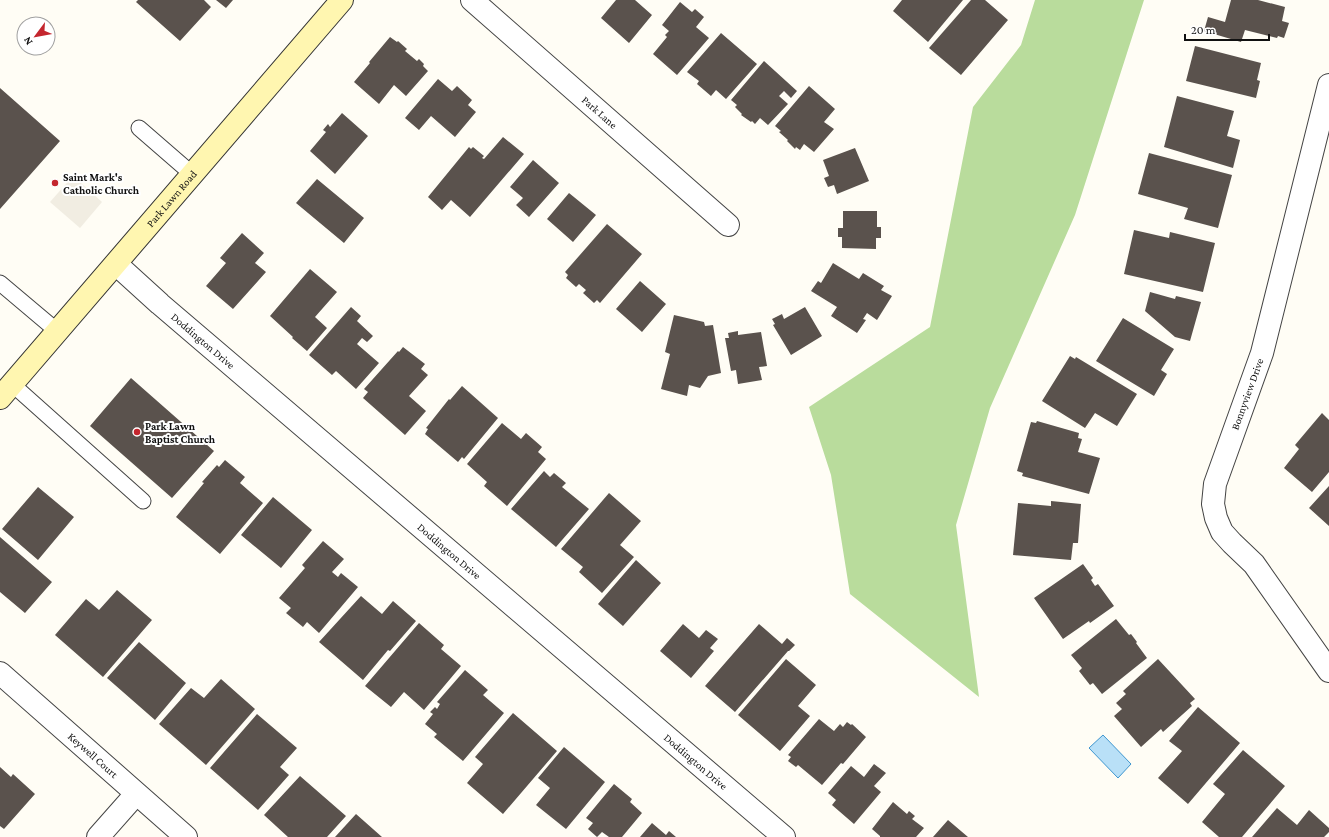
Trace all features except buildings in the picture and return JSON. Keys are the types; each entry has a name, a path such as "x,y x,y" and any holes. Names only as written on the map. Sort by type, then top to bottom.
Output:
{"street":[{"name":"Park Lawn Road","path":"6,391 342,0"},
{"name":"Park Lane","path":"472,0 728,225"},
{"name":"Bonnyview Drive","path":"1329,85 1262,353 1215,484 1213,504 1216,518 1222,532 1254,564 1329,671"},
{"name":"Doddington Drive","path":"116,264 178,319 784,837"},
{"name":"Keywell Court","path":"0,673 186,837"},
{"path":"98,837 136,794"}],"lane":[{"path":"139,128 192,174"},
{"path":"0,283 57,331"},
{"path":"6,391 143,500"}],"green space":[{"path":"1035,0 1144,0 1075,215 990,408 956,525 979,697 850,594 831,475 809,407 930,327 973,107 1021,45"}],"shaded area":[{"path":"73,176 102,202 80,228 50,202"}],"water":[{"path":"1103,735 1131,764 1118,778 1089,748"}],"place":[{"name":"Saint Mark's Catholic Church","path":"55,183"},
{"name":"Park Lawn Baptist Church","path":"137,432"}]}
